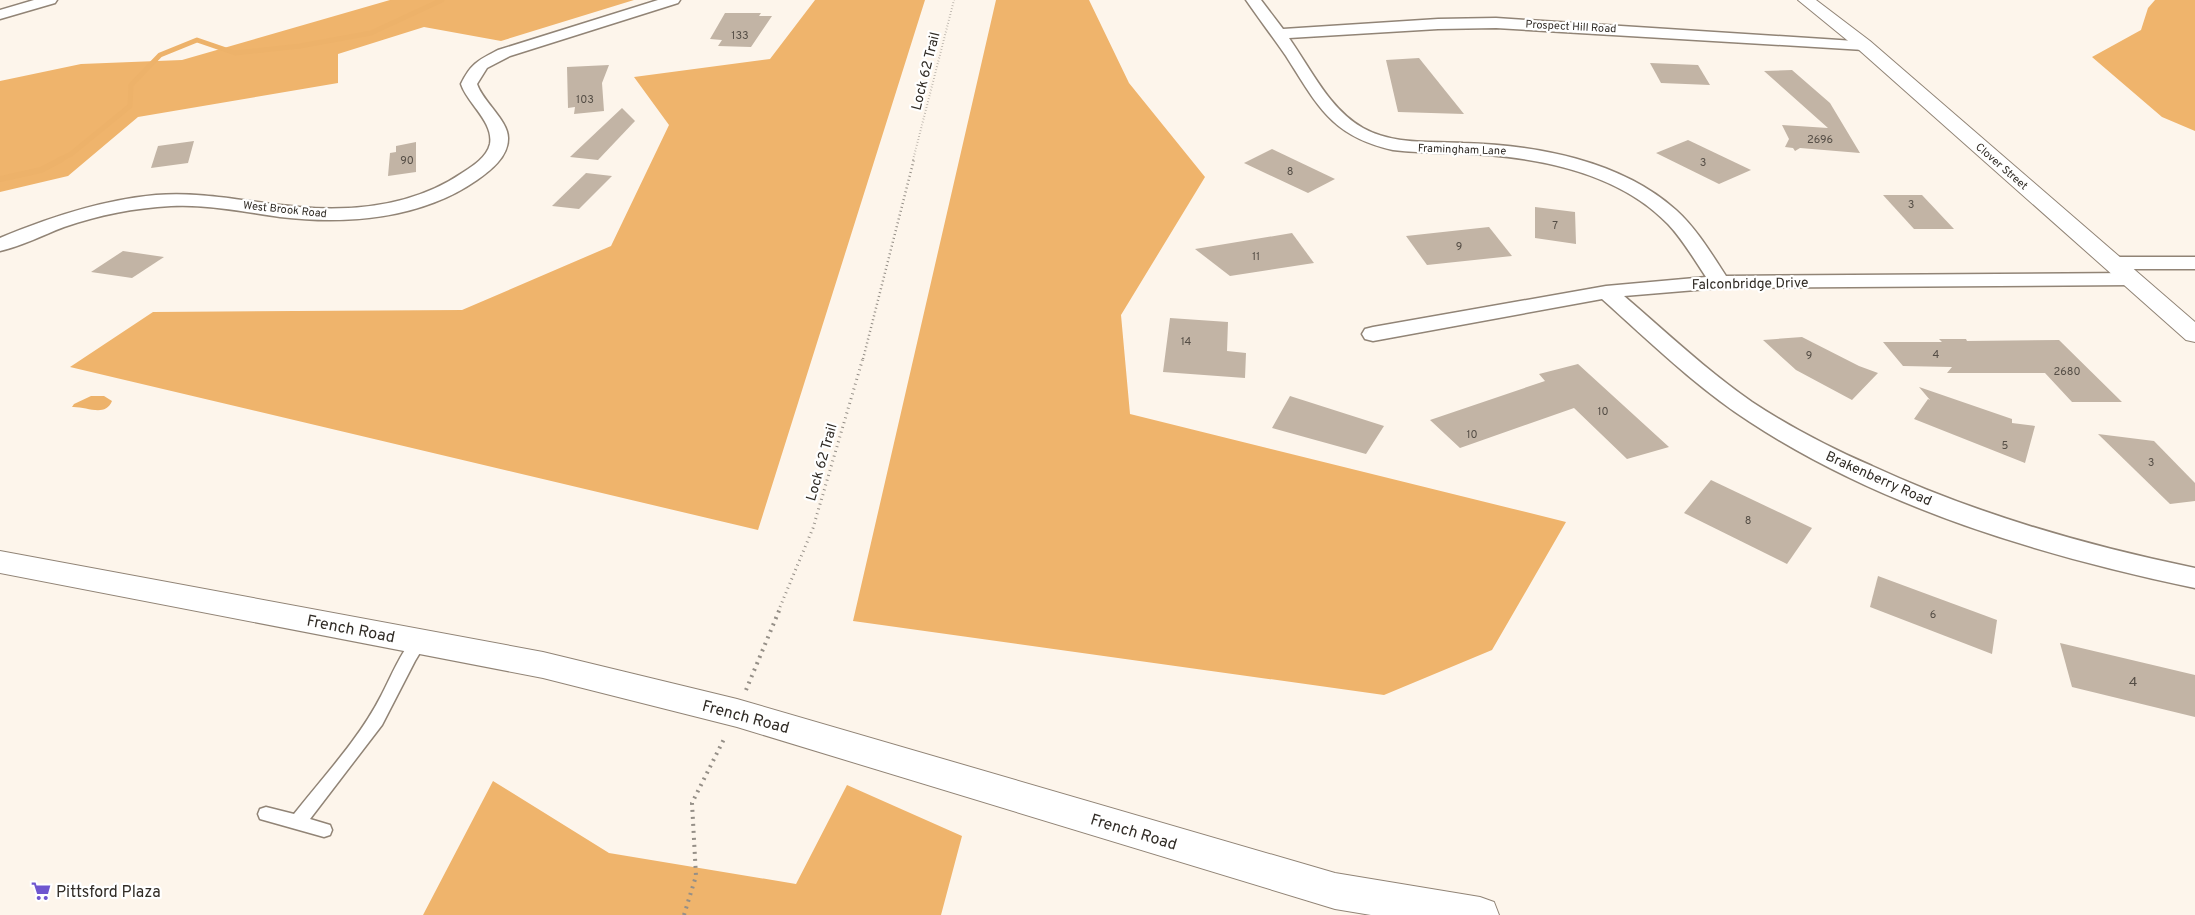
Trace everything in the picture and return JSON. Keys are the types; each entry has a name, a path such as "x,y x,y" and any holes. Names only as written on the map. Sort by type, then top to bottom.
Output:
{"street":[{"path":"0,15 50,0"},
{"name":"West Brook Road","path":"0,245 87,213 157,200 198,199 297,212 336,214 379,211 422,200 470,178 497,152 500,136 498,130 471,90 469,84 471,78 481,65 497,56 519,48 673,0"},
{"name":"Framingham Lane","path":"1253,0 1279,34 1326,104 1343,122 1362,135 1403,146 1481,148 1535,155 1596,172 1646,197 1667,212 1684,230 1720,282"},
{"name":"Clover Street","path":"1806,0 1864,45 2195,336"},
{"name":"Prospect Hill Road","path":"1279,34 1438,24 1496,23 1864,45"},
{"path":"2114,263 2195,263"},
{"name":"Falconbridge Drive","path":"1373,334 1606,292 1720,282 2132,279"},
{"name":"Brakenberry Road","path":"1606,292 1690,366 1730,398 1778,429 1832,458 1898,489 1992,526 2062,548 2195,578"},
{"name":"French Road","path":"0,562 543,665 737,713 1335,891 1480,915"}],"lane":[{"path":"297,823 377,720 409,657 420,642"},
{"path":"266,814 324,830"}],"path":[{"name":"Lock 62 Trail","path":"684,915 696,876 692,803 737,713 813,528 865,351 954,0"}],"shaded area":[{"path":"390,0 634,0 501,41 424,27 338,54 338,83 138,117 68,176 0,192 0,81 81,64 182,60"},
{"path":"815,0 925,0 758,530 70,367 153,312 462,310 611,246 669,125 634,77 770,59"},
{"path":"996,0 1089,0 1129,83 1205,177 1121,315 1130,414 1566,522 1492,650 1384,695 853,621"},
{"path":"2155,0 2195,0 2195,131 2162,117 2092,57 2141,30 2148,8"},
{"path":"91,396 104,396 112,401 105,409 100,410 72,407 74,404"},
{"path":"493,781 609,853 796,884 847,785 962,836 941,915 423,915"}],"building":[{"path":"725,13 761,13 759,16 772,16 751,47 718,46 722,40 710,39"},
{"path":"1419,58 1464,114 1398,112 1386,60"},
{"path":"1650,63 1698,65 1710,85 1661,83"},
{"path":"609,65 602,83 604,111 574,114 575,107 568,108 567,67"},
{"path":"1792,70 1830,103 1860,153 1800,148 1795,151 1793,148 1785,147 1789,139 1782,125 1828,128 1764,71"},
{"path":"622,108 635,121 598,160 570,157"},
{"path":"1688,140 1751,170 1719,184 1656,153"},
{"path":"194,141 188,163 151,168 158,146"},
{"path":"416,142 416,172 388,176 390,153 396,152 396,146"},
{"path":"1272,149 1335,179 1308,193 1244,163"},
{"path":"586,173 612,176 579,209 552,206"},
{"path":"1883,195 1922,195 1954,229 1914,229"},
{"path":"1535,207 1575,212 1576,244 1535,238"},
{"path":"1489,227 1512,256 1427,265 1406,236"},
{"path":"1292,233 1314,263 1230,276 1195,249"},
{"path":"123,251 164,257 132,278 91,272"},
{"path":"1170,318 1228,322 1227,351 1246,353 1245,378 1163,372"},
{"path":"1802,337 1859,366 1878,373 1852,400 1796,370 1763,340"},
{"path":"1939,339 1966,339 1967,341 2059,340 2122,402 2072,402 2045,373 1947,373 1952,367 1903,366 1883,342 1942,342"},
{"path":"1578,364 1669,447 1627,459 1574,408 1460,448 1430,420 1545,381 1539,374"},
{"path":"1919,387 2012,419 2012,423 2035,426 2025,463 1914,419 1928,399 1930,400"},
{"path":"1290,396 1384,426 1366,454 1272,428"},
{"path":"2098,434 2154,441 2195,483 2195,501 2170,504"},
{"path":"1711,480 1812,528 1787,564 1684,513"},
{"path":"1878,576 1997,620 1992,654 1870,607"},
{"path":"2060,643 2195,675 2195,717 2072,687"}],"waterway":[{"path":"59,160 71,154 130,106 131,85 160,55 197,40 235,53 300,46 371,33 442,0"},
{"path":"0,179 41,170 62,159"}],"place":[{"name":"Pittsford Plaza","path":"41,891"}]}
